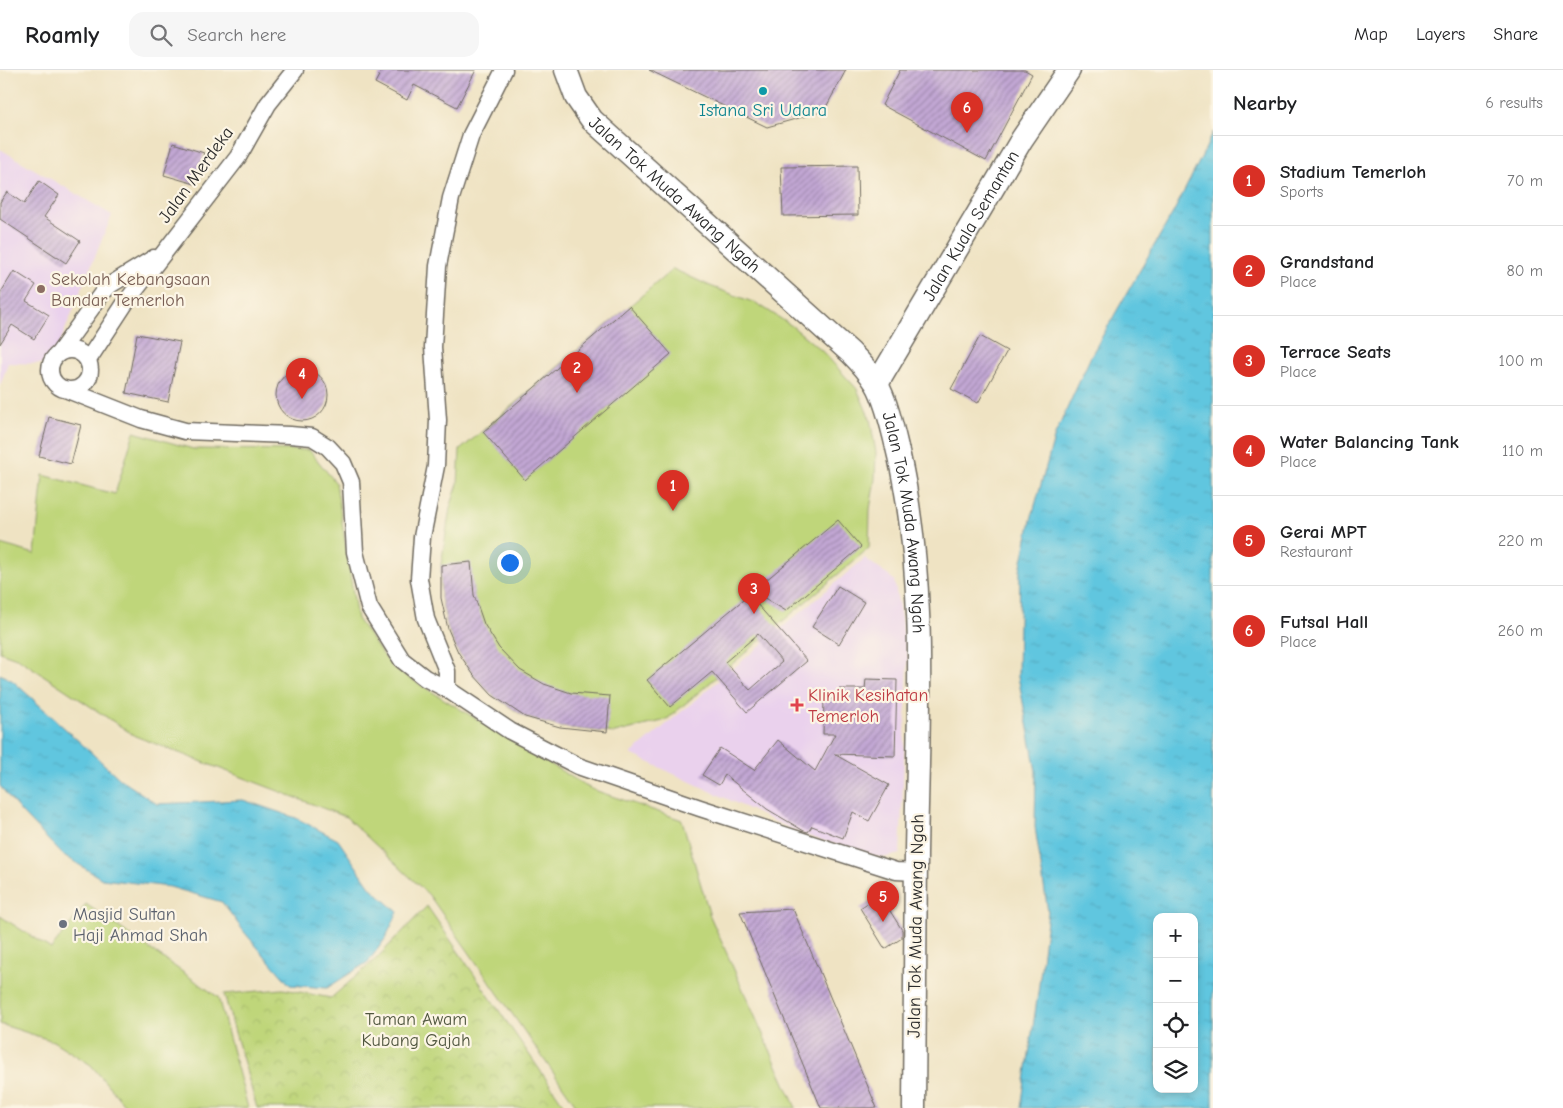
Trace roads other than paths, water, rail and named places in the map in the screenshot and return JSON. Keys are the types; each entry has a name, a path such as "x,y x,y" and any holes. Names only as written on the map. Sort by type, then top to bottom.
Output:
{"main road":[{"name":"Jalan Tok Muda Awang Ngah","path":"566,70 576,97 592,120 851,353 864,366 877,384 886,409 904,480 916,567 920,631 914,1108"},
{"name":"Jalan Kuala Semantan","path":"877,384 1022,139 1069,70"}],"street":[{"name":"Jalan Merdeka","path":"88,360 126,302 238,157 268,104 295,70"},
{"path":"447,688 447,671 426,619 419,579 422,537 436,466 438,420 433,347 438,266 450,198 470,134 504,70"},
{"name":"Jalan Merdeka","path":"59,353 110,285 163,253"},
{"path":"65,389 78,388 84,385 90,373 88,360 76,350 64,350 51,363 51,376 54,382 65,389 141,419 185,431 312,437 328,447 343,463 351,482 355,552 369,606 402,660 425,678 447,688 510,731 578,766 896,872 916,872"},
{"path":"88,380 106,405"}],"water":[{"path":"1213,132 1213,1108 1021,1108 1048,912 1035,827 1036,771 1018,676 1020,570 1032,516 1055,435 1092,354 1174,211"},
{"path":"0,674 13,681 120,779 157,804 243,800 296,818 338,840 371,888 398,912 385,939 368,962 327,988 290,985 245,933 222,902 170,887 102,879 62,854 22,813 0,786"}],"place":[{"name":"Istana Sri Udara","path":"763,91"},
{"name":"Futsal Hall","path":"967,133"},
{"name":"Sekolah Kebangsaan Bandar Temerloh","path":"41,289"},
{"name":"Grandstand","path":"577,393"},
{"name":"Water Balancing Tank","path":"302,399"},
{"name":"Stadium Temerloh","path":"673,511"},
{"name":"Terrace Seats","path":"754,614"},
{"name":"Klinik Kesihatan Temerloh","path":"797,705"},
{"name":"Gerai MPT","path":"883,922"},
{"name":"Masjid Sultan Haji Ahmad Shah","path":"63,924"}],"park label":[{"name":"Taman Awam Kubang Gajah","path":"416,1030"}]}
